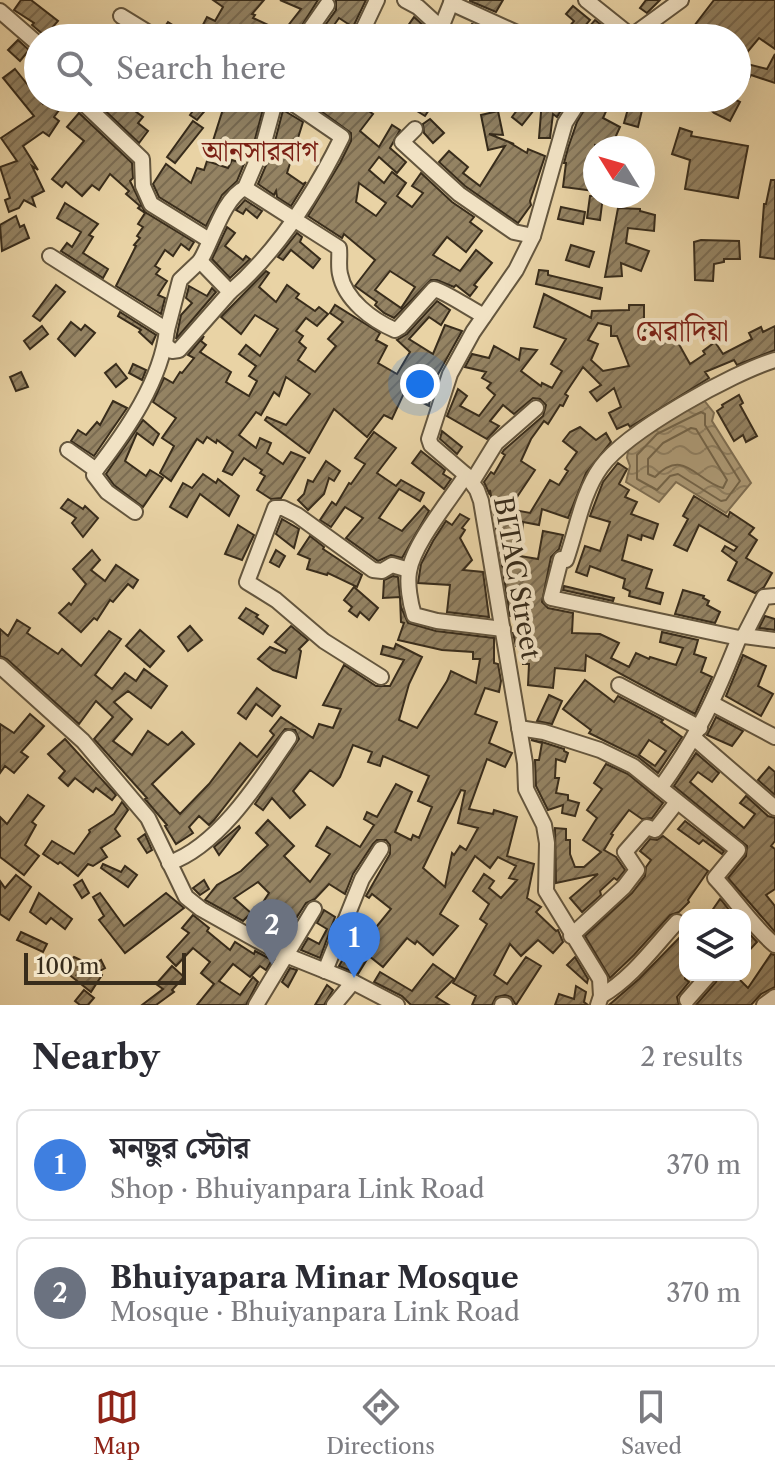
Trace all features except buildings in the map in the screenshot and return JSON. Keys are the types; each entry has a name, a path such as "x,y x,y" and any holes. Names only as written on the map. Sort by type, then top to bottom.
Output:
{"street":[{"path":"366,24 377,0"},
{"path":"405,0 436,24"},
{"path":"586,0 615,24"},
{"path":"648,24 681,0"},
{"path":"448,24 452,2 498,24"},
{"path":"314,24 327,5"},
{"path":"0,11 24,32"},
{"path":"121,16 134,24"},
{"path":"93,112 142,159 143,186 151,204 209,240"},
{"path":"135,512 107,492 94,475 121,437 157,369 180,280 200,261 231,200 245,188 263,146 272,112"},
{"path":"50,256 166,337 172,351 179,350 230,292 269,255 314,188 342,137 305,112"},
{"name":"BITAC Street","path":"572,112 565,123 533,236 516,270 450,374 429,439 431,445 469,478 481,501 519,728 526,789 544,825 547,843 546,891 600,979 600,1000"},
{"path":"415,129 402,142 441,179 514,232 533,236"},
{"path":"245,188 339,248 340,273 345,286 369,316 384,325 395,330 400,327 411,319 434,289 484,316"},
{"path":"200,261 230,292"},
{"path":"775,360 730,379 619,447 601,467 586,497 566,560 561,559 551,598 742,637 775,640"},
{"path":"503,629 414,615 409,570 427,535 496,443 536,408"},
{"path":"68,450 96,470"},
{"path":"381,677 324,641 276,600 247,582 275,508 283,508 297,515 373,570 382,571 392,565 409,570"},
{"path":"661,787 713,704 742,637 764,597 775,596"},
{"path":"0,666 83,741 148,818 186,897 201,909 287,955 353,982 397,1005"},
{"path":"619,685 697,733 775,808"},
{"path":"713,704 775,737"},
{"path":"519,728 544,732 600,750 633,766 661,787 738,850 715,878 743,909"},
{"path":"169,863 197,846 241,807 289,738"},
{"path":"571,936 624,887 637,870 625,852 647,827 655,830 677,802"},
{"path":"325,971 362,879 381,849"},
{"path":"256,1005 314,909"},
{"path":"600,1000 628,976 677,922"},
{"path":"751,930 775,945"},
{"path":"687,1000 704,981"},
{"path":"334,1005 353,982"},
{"path":"764,1005 775,997"}],"water":[{"path":"703,399 714,413 712,421 751,483 726,513 676,482 659,502 626,482 630,466 628,451 652,428"}],"place":[{"name":"Bhuiyapara Minar Mosque","path":"272,965"},
{"name":"মনছুর স্টোর","path":"354,978"}],"district":[{"name":"আনসারবাগ","path":"260,151"},
{"name":"মেরাদিয়া","path":"682,330"}]}
